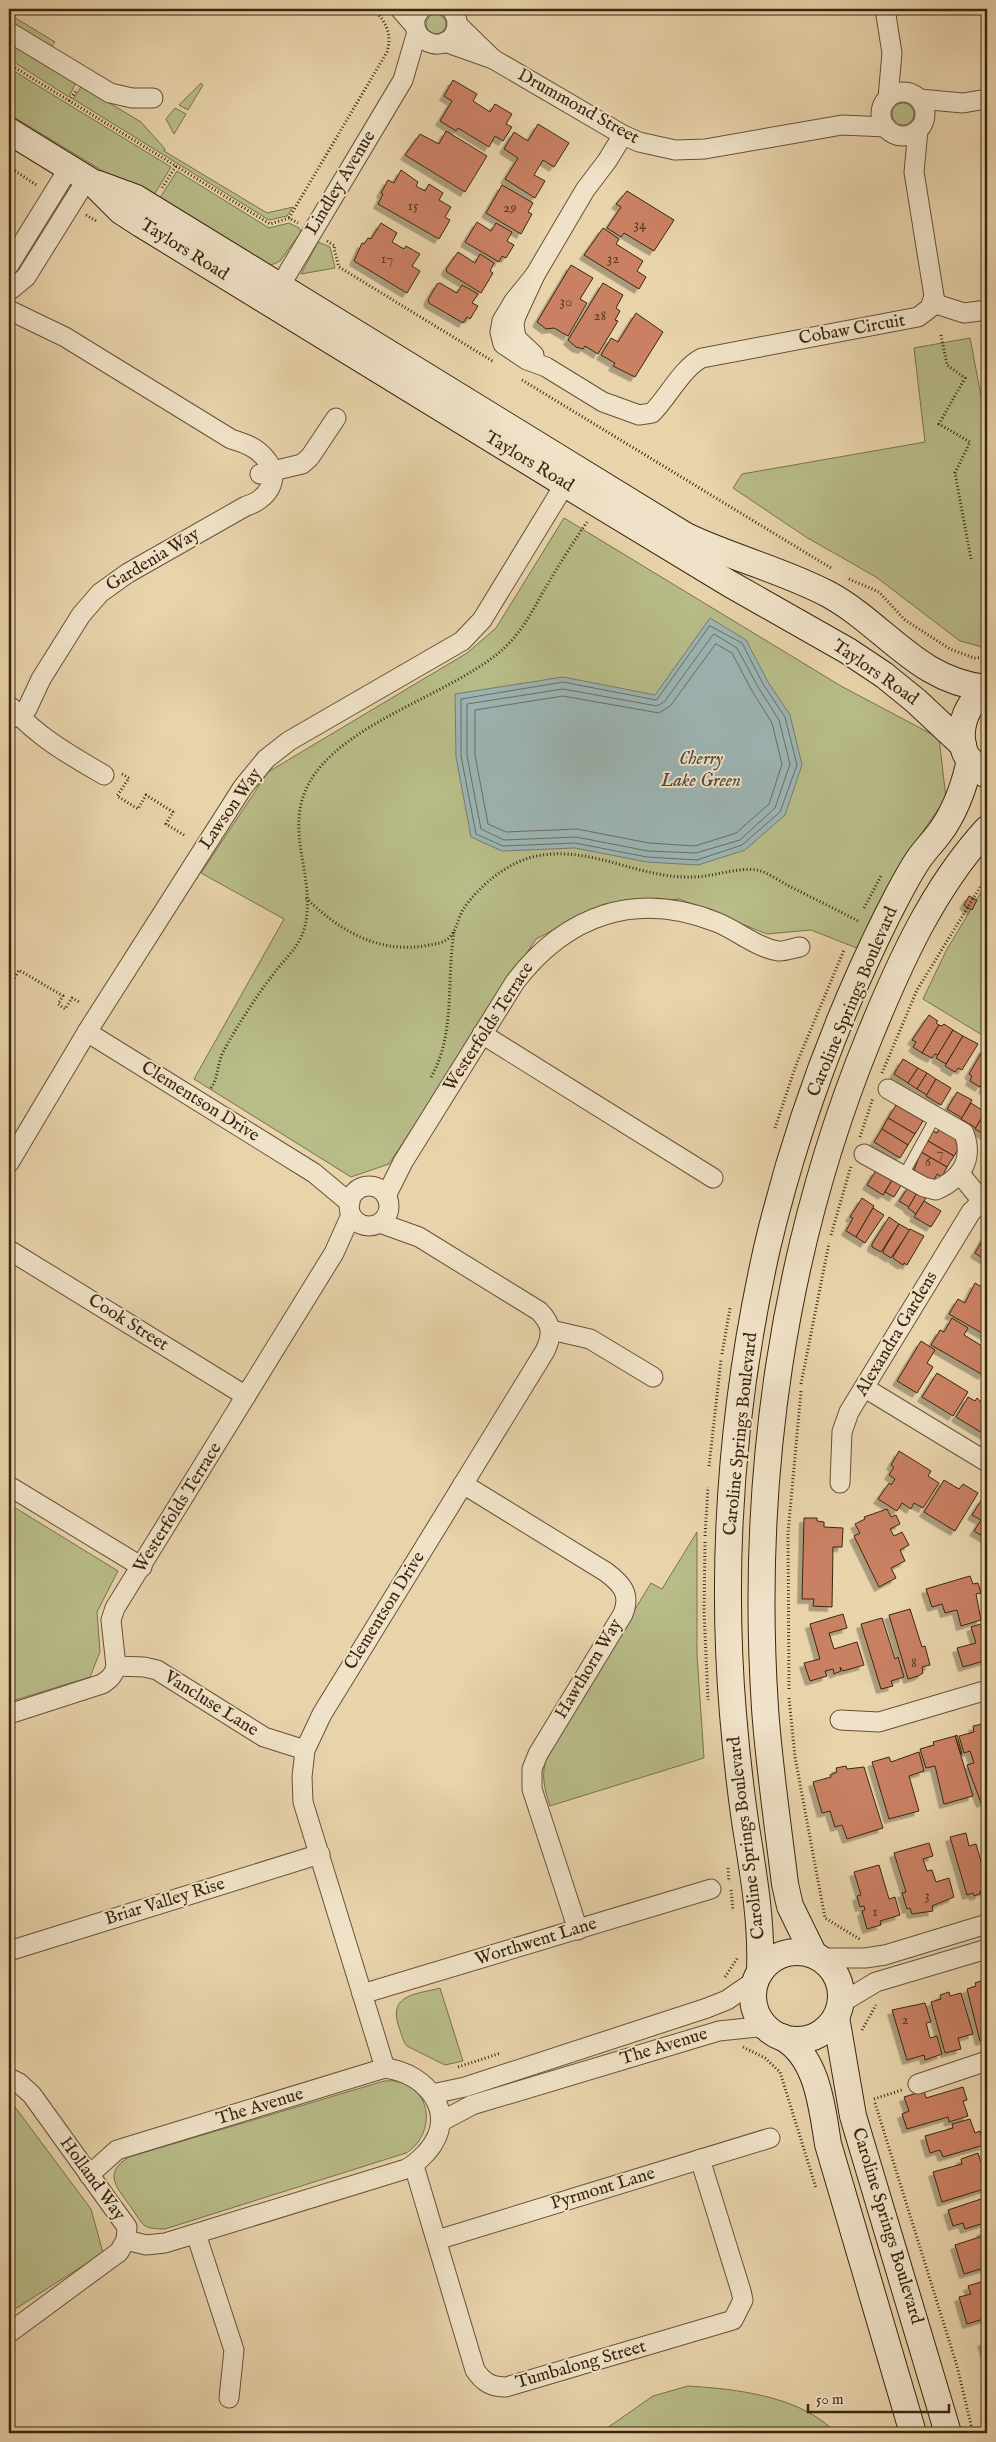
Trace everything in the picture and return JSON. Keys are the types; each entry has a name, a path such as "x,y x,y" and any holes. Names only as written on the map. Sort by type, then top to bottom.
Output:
{"main road":[{"name":"Taylors Road","path":"9,131 83,176 136,198 151,207 275,294 565,484 856,656 916,701 973,760"},
{"name":"Taylors Road","path":"83,176 121,211 275,294 686,536 772,568 827,594 860,614 904,653 931,671 955,682 987,688"},
{"name":"Caroline Springs Boulevard","path":"758,1976 758,1901 737,1766 729,1664 729,1564 733,1475 740,1402 752,1323 768,1247 788,1170 831,1042 866,959 902,886 920,857 950,817 960,797 973,760 961,729 965,712 974,698 987,688"},
{"name":"Caroline Springs Boulevard","path":"817,1957 790,1906 785,1884 765,1710 762,1634 764,1509 769,1436 778,1370 789,1305 812,1207 854,1076 884,1001 935,897 958,864 987,829"},
{"path":"796,1952 817,1957 830,1966 837,1977 841,1990 838,2010 828,2027 807,2039 778,2035 762,2023 755,2010 753,1995 758,1976 768,1963 778,1956 796,1952"},
{"name":"Caroline Springs Boulevard","path":"838,2010 853,2116 948,2433"},
{"name":"Caroline Springs Boulevard","path":"778,2035 792,2042 803,2056 819,2095 830,2153 913,2433"}],"street":[{"name":"Drummond Street","path":"400,9 418,22 425,41 441,43 493,59 618,132 650,146 688,150 842,125 889,130"},
{"path":"885,9 892,53 886,100 881,115 914,172"},
{"name":"Drummond Street","path":"455,14 493,59"},
{"name":"Lindley Avenue","path":"275,294 403,80 441,43 454,35 455,14"},
{"name":"Lindley Avenue","path":"403,80 418,22"},
{"path":"9,32 110,93 132,98 152,98"},
{"path":"892,53 925,111 920,127 914,172 934,286 933,303 964,313 987,310"},
{"path":"886,100 900,92 916,97 963,103 987,99"},
{"name":"Drummond Street","path":"842,125 886,100"},
{"path":"889,130 906,135 963,103"},
{"name":"Cobaw Circuit","path":"618,132 598,156 585,190 535,275 516,316 514,331 520,344 546,367 603,402 645,415 652,413 677,385 688,367 702,358 910,320 926,314 933,303"},
{"path":"9,265 83,176"},
{"path":"9,290 26,277 83,176"},
{"path":"9,296 65,337 231,439 258,451 266,459 265,472 302,464 310,457 336,418"},
{"path":"9,310 65,337"},
{"name":"Gardenia Way","path":"104,775 53,745 12,714 33,701 41,679 81,615 100,593 128,573 246,506 259,502 266,494 273,477 265,472"},
{"name":"Lawson Way","path":"9,1162 86,1032 243,787 266,759 288,741 462,641 482,620 565,484"},
{"name":"Westerfolds Terrace","path":"116,1666 111,1620 115,1608 334,1253 402,1162 515,982 531,961 556,939 588,921 612,913 636,909 673,910 718,923 753,942 779,951 800,947"},
{"name":"Clementson Drive","path":"86,1032 539,1311 546,1318 551,1330 550,1339 545,1351 322,1714 305,1750 302,1777 303,1802 385,2068"},
{"path":"482,1034 713,1178"},
{"path":"858,1152 924,1187 936,1190 960,1174 968,1156 968,1143 964,1133 881,1086"},
{"path":"960,1174 985,1201"},
{"name":"Alexandra Gardens","path":"840,1483 842,1432 849,1412 971,1212 985,1201"},
{"name":"Cook Street","path":"9,1250 246,1396"},
{"path":"551,1330 590,1339 652,1377"},
{"path":"864,1388 987,1462"},
{"name":"Hawthorn Way","path":"463,1484 606,1572 621,1584 626,1593 626,1607 623,1614 538,1754 532,1769 532,1789 578,1930"},
{"path":"9,1486 142,1567"},
{"path":"9,1714 102,1684 110,1680 116,1666"},
{"name":"Vancluse Lane","path":"116,1666 144,1667 157,1670 264,1736 305,1750"},
{"path":"840,1720 879,1722 987,1690"},
{"name":"Briar Valley Rise","path":"9,1951 320,1854"},
{"name":"Worthwent Lane","path":"362,1994 710,1889"},
{"path":"817,1957 870,1958 987,1924"},
{"path":"838,2010 876,1982 987,1949"},
{"name":"The Avenue","path":"432,2094 465,2087 707,2008 726,2000 758,1976"},
{"name":"The Avenue","path":"442,2121 472,2105 719,2031 757,2027 778,2035"},
{"path":"918,2084 987,2063"},
{"path":"126,2240 146,2246 166,2243 414,2166 438,2136 442,2121 439,2109 432,2094 414,2076 398,2070 385,2068"},
{"name":"The Avenue","path":"89,2175 117,2150 385,2068"},
{"name":"Holland Way","path":"9,2078 19,2083 32,2095 126,2227 126,2240 119,2252 9,2333"},
{"name":"Pyrmont Lane","path":"437,2240 770,2138"},
{"name":"Tumbalong Street","path":"414,2166 476,2370 480,2378 496,2387 506,2387 733,2320 743,2300 700,2159"},
{"path":"196,2234 234,2350 228,2398"}],"lane":[{"path":"903,1176 936,1116"}],"path":[{"path":"9,64 270,224 289,218 387,52 389,37 387,27 376,12 378,9"},
{"path":"151,207 176,166"},
{"path":"9,167 39,186"},
{"path":"289,218 335,246 334,249 339,267 496,364"},
{"path":"941,335 947,365 965,378 939,424 970,442 955,473 971,559"},
{"path":"521,379 832,569"},
{"path":"202,1102 218,1076 223,1053 271,978 299,943 305,925 306,898 297,820 301,802 315,774 324,762 349,742 479,666 509,644 529,618 588,521"},
{"path":"847,578 879,592 905,620 950,649 974,658 987,657"},
{"path":"104,775 110,766 129,778 117,796 138,809 146,795 173,812 166,824 184,835"},
{"path":"306,898 341,928 375,943 411,946 438,943 450,937 464,909 472,899 506,868 523,859 557,854 600,858 638,870 676,876 692,877 758,870 858,921"},
{"path":"870,1958 863,1949 861,1938 825,1918 795,1757 789,1696 788,1532 802,1383 830,1238 881,1086 918,990 987,876"},
{"path":"9,976 14,979 20,970 63,996 58,1004 65,1009 72,998 81,1004"},
{"path":"728,1869 734,1917"},
{"path":"724,1979 739,1955"},
{"path":"861,2032 877,2002 876,1982"},
{"path":"874,2099 918,2084"},
{"path":"871,2090 957,2366 973,2433"}],"green space":[{"path":"9,14 55,42 50,48 9,22"},
{"path":"432,14 440,14 446,20 446,28 440,34 432,34 426,28 426,20"},
{"path":"9,40 76,82 69,97 9,59"},
{"path":"9,68 171,167 152,198 149,199 9,114"},
{"path":"201,83 203,85 188,110 179,105"},
{"path":"81,87 141,122 165,149 164,151 267,213 293,207 287,216 269,220 73,99"},
{"path":"903,103 911,106 914,114 911,122 903,125 895,122 892,114 895,106"},
{"path":"175,108 186,114 174,134 166,119"},
{"path":"177,171 269,228 289,223 299,228 301,232 280,261 269,266 158,201"},
{"path":"318,242 330,247 335,268 301,274"},
{"path":"970,338 987,427 986,648 960,641 876,577 806,537 733,488 742,474 925,442 914,348"},
{"path":"564,518 841,686 939,738 946,798 905,857 859,949 811,930 767,934 679,899 604,904 536,939 389,1164 351,1177 194,1079 284,919 201,873 268,772 467,653 496,628"},
{"path":"987,882 987,1038 923,999 946,951"},
{"path":"9,1504 118,1571 97,1612 100,1652 90,1677 9,1702"},
{"path":"697,1532 697,1655 704,1758 550,1806 544,1779 544,1766 548,1752 651,1583 662,1589"},
{"path":"440,1988 463,2061 445,2065 407,2046 396,2014 398,2007 407,1997"},
{"path":"384,2081 398,2081 411,2087 424,2104 426,2115 422,2136 406,2153 165,2229 145,2226 117,2187 114,2175 116,2169 129,2157"},
{"path":"9,2099 91,2209 103,2253 9,2313"},
{"path":"688,2386 747,2392 786,2403 805,2410 822,2420 836,2433 600,2433 653,2396"}],"water":[{"name":"Cherry Lake Green","path":"710,618 746,640 768,682 790,715 802,765 785,815 745,850 698,865 647,862 575,848 502,851 471,837 456,757 455,694 563,677 655,695"}],"building":[{"path":"453,80 477,94 473,101 490,112 495,104 512,114 506,124 512,127 503,141 495,136 489,147 458,128 456,131 440,121 452,101 444,96"},
{"path":"538,124 569,143 554,167 543,160 534,175 545,181 535,198 505,179 518,158 504,149 514,132 528,141"},
{"path":"446,131 487,156 465,192 405,155 420,134 439,144"},
{"path":"401,170 418,182 416,186 425,191 429,184 443,193 439,200 451,207 445,217 450,220 439,239 378,204 388,180 394,183"},
{"path":"502,185 533,203 528,212 532,214 521,234 486,213"},
{"path":"627,191 674,220 654,251 624,233 621,237 607,228 621,207 616,204"},
{"path":"477,222 491,231 496,223 512,232 507,241 514,245 506,258 502,256 499,262 465,242"},
{"path":"381,223 397,233 392,242 404,249 406,246 420,254 412,266 420,271 407,293 354,261 362,243 364,244 368,238 371,239"},
{"path":"603,228 619,239 616,244 643,261 637,271 646,277 639,289 584,255"},
{"path":"458,252 475,263 480,254 494,263 490,271 493,273 481,293 447,272 446,269"},
{"path":"571,265 593,278 580,299 587,303 568,336 554,328 546,329 537,322"},
{"path":"440,283 457,293 462,285 478,294 472,303 478,306 470,319 467,317 463,323 429,303 428,300 437,284"},
{"path":"603,283 623,295 616,308 620,311 615,320 618,321 598,354 585,346 583,349 576,347 568,340"},
{"path":"636,313 663,332 635,377 613,366 615,363 601,355 611,338 618,342"},
{"path":"969,896 977,900 972,910 964,905"},
{"path":"929,1015 938,1021 936,1023 939,1025 922,1053 913,1047 916,1042 912,1040"},
{"path":"944,1024 953,1030 938,1055 935,1054 932,1058 922,1053 939,1025 942,1026"},
{"path":"953,1030 963,1036 946,1064 936,1058"},
{"path":"963,1036 978,1044 962,1070 958,1068 955,1072 945,1066"},
{"path":"984,1048 987,1050 987,1075 980,1087 970,1081 972,1076 969,1074"},
{"path":"903,1059 918,1068 908,1083 894,1074"},
{"path":"918,1068 927,1073 917,1089 908,1083"},
{"path":"927,1073 936,1079 927,1095 917,1089"},
{"path":"987,1075 987,1091 983,1089 985,1084 983,1082"},
{"path":"936,1079 951,1088 941,1105 926,1096"},
{"path":"957,1092 972,1100 962,1118 947,1109"},
{"path":"971,1103 985,1112 976,1128 961,1119"},
{"path":"896,1105 923,1121 915,1134 888,1118"},
{"path":"984,1114 987,1115 987,1136 975,1129"},
{"path":"888,1118 915,1134 908,1145 882,1129"},
{"path":"941,1126 960,1137 956,1144 960,1146 954,1156 928,1141 933,1131 937,1133"},
{"path":"882,1129 908,1145 900,1158 874,1142"},
{"path":"928,1141 954,1156 947,1167 921,1152"},
{"path":"921,1152 947,1167 942,1177 937,1174 933,1182 914,1170"},
{"path":"876,1170 892,1180 883,1195 867,1185"},
{"path":"894,1177 903,1182 894,1197 885,1192"},
{"path":"909,1186 918,1191 909,1207 899,1201"},
{"path":"917,1193 926,1198 916,1214 908,1208"},
{"path":"862,1198 874,1206 856,1237 846,1231 853,1218 850,1217"},
{"path":"924,1201 941,1211 931,1227 914,1217"},
{"path":"873,1208 884,1215 865,1243 856,1237"},
{"path":"889,1217 899,1224 881,1252 872,1247 872,1244"},
{"path":"899,1224 910,1230 891,1258 883,1253 883,1251"},
{"path":"910,1229 924,1236 907,1265 904,1263 903,1265 893,1257"},
{"path":"987,1232 987,1261 975,1253"},
{"path":"975,1283 987,1290 987,1336 949,1314 958,1299 965,1303"},
{"path":"952,1318 968,1328 964,1335 987,1349 987,1368 983,1375 931,1345 940,1330 944,1332"},
{"path":"921,1341 935,1350 927,1363 933,1367 917,1393 897,1381"},
{"path":"937,1373 968,1392 953,1416 922,1397"},
{"path":"968,1397 975,1401 977,1398 987,1408 987,1436 956,1417"},
{"path":"899,1451 931,1471 928,1476 939,1483 923,1508 914,1503 911,1509 902,1503 897,1511 878,1499 889,1483 891,1485 895,1479 889,1475 894,1467 891,1465"},
{"path":"944,1480 959,1489 963,1484 978,1493 955,1531 924,1512"},
{"path":"982,1499 987,1502 987,1539 974,1531 981,1520 972,1515"},
{"path":"887,1509 891,1517 896,1515 900,1524 890,1529 894,1536 902,1532 909,1545 900,1550 905,1561 891,1568 896,1578 879,1587 854,1536 860,1533 855,1524 865,1519 864,1517"},
{"path":"804,1518 817,1518 817,1521 824,1522 824,1527 843,1528 842,1547 833,1547 832,1607 813,1606 814,1599 802,1599"},
{"path":"970,1576 973,1584 978,1583 981,1593 976,1594 981,1620 961,1626 957,1610 945,1613 942,1604 932,1607 926,1589"},
{"path":"910,1609 922,1647 925,1646 930,1665 922,1667 923,1673 908,1679 889,1615"},
{"path":"843,1614 847,1628 829,1633 834,1649 857,1642 864,1665 843,1671 840,1667 841,1671 834,1674 833,1669 825,1671 827,1676 810,1681 804,1663 820,1659 810,1624"},
{"path":"882,1618 895,1659 898,1657 904,1677 891,1681 893,1686 881,1689 861,1624"},
{"path":"987,1622 987,1660 963,1667 957,1648 976,1643 971,1627"},
{"path":"987,1723 987,1801 981,1803 967,1765 974,1763 970,1751 964,1753 959,1736 974,1732 973,1726"},
{"path":"957,1735 962,1754 955,1736"},
{"path":"955,1736 973,1796 944,1804 935,1766 926,1768 920,1749 934,1745 933,1742"},
{"path":"919,1752 924,1771 909,1776 919,1811 889,1819 872,1762 889,1757 891,1762"},
{"path":"846,1766 847,1769 864,1767 883,1828 847,1839 842,1825 835,1827 830,1811 822,1813 813,1782 831,1777 830,1775 837,1772 836,1768"},
{"path":"966,1833 969,1846 976,1844 982,1865 987,1864 987,1891 980,1891 980,1894 974,1896 973,1893 967,1895 950,1837"},
{"path":"929,1843 933,1856 923,1859 927,1871 932,1870 936,1882 949,1878 954,1897 932,1906 933,1911 912,1914 910,1908 907,1909 902,1893 906,1892 894,1853"},
{"path":"879,1865 889,1899 895,1897 900,1915 880,1921 881,1925 867,1929 862,1911 865,1910 864,1906 860,1907 857,1896 861,1895 854,1872"},
{"path":"984,1980 985,1984 987,1983 987,2039 980,2041 967,1989 976,1986 975,1983"},
{"path":"949,1992 950,1996 961,1993 973,2034 958,2038 961,2049 945,2053 931,2002 941,1999 940,1995"},
{"path":"925,2003 931,2022 926,2023 930,2038 937,2036 942,2054 925,2060 924,2055 907,2060 892,2010"},
{"path":"963,2087 967,2100 963,2101 968,2116 949,2122 948,2117 907,2129 902,2114 909,2111 904,2097 924,2091 926,2098"},
{"path":"970,2119 975,2133 980,2131 984,2145 943,2157 940,2150 930,2153 925,2136 953,2128 952,2124"},
{"path":"978,2153 983,2169 987,2169 987,2188 942,2202 933,2172 962,2164 961,2159"},
{"path":"987,2197 987,2222 965,2229 963,2223 953,2226 948,2210"},
{"path":"987,2229 987,2267 964,2274 955,2245 983,2236 981,2231"},
{"path":"987,2280 987,2318 967,2324 959,2297 971,2294 968,2286"},
{"path":"987,2340 987,2358 982,2342"}]}
